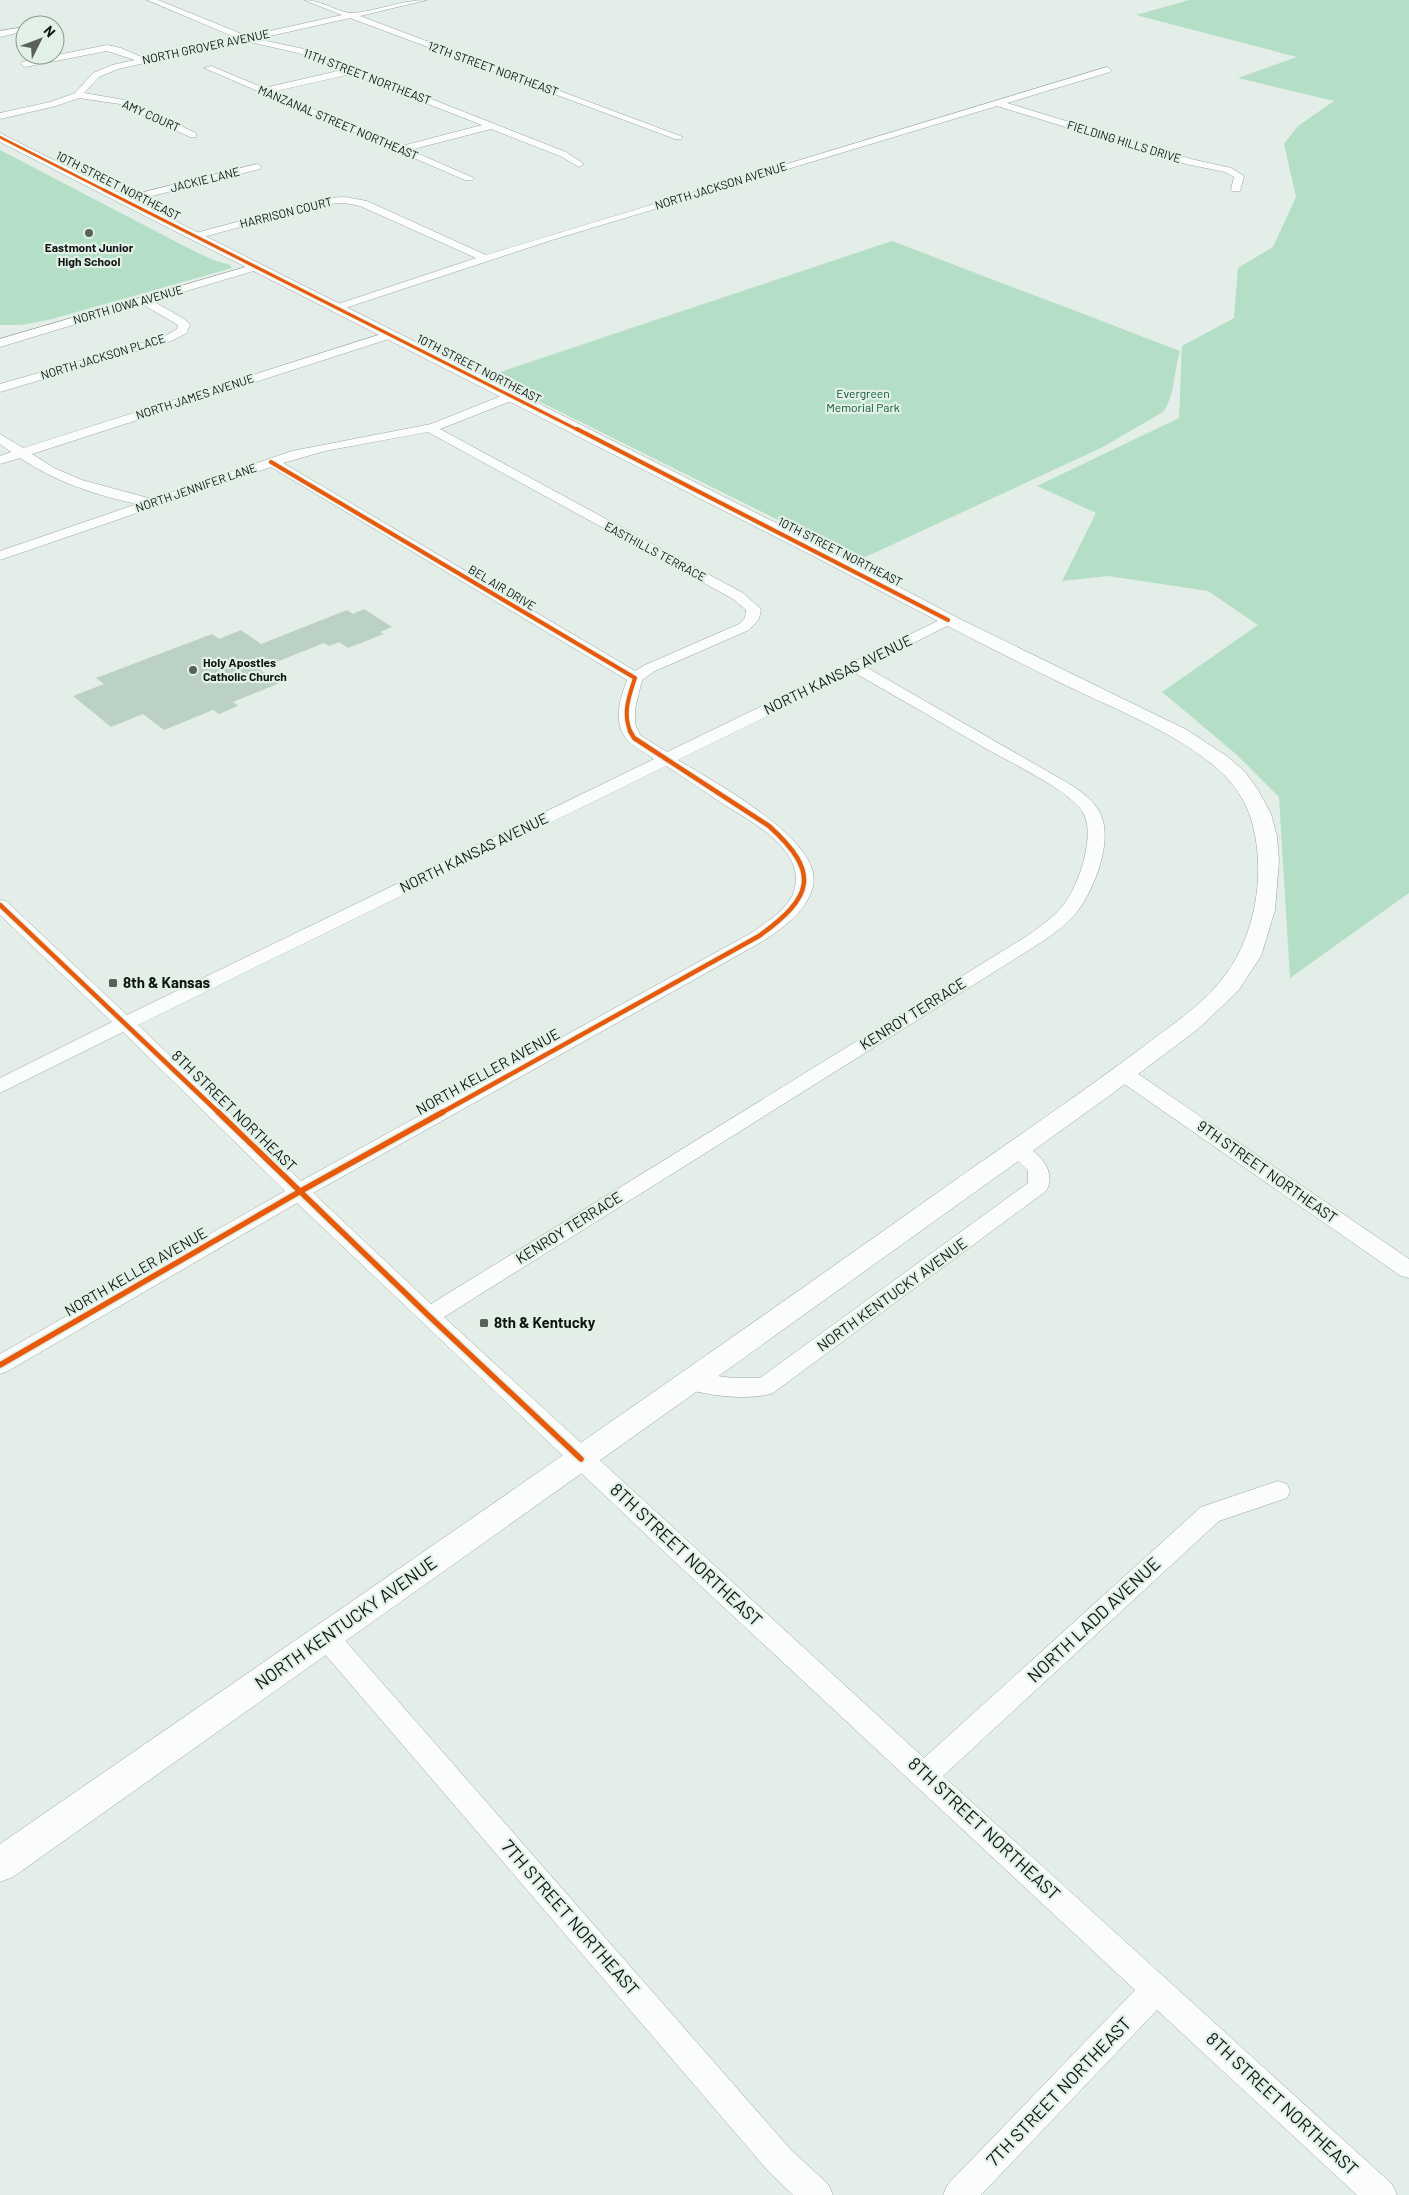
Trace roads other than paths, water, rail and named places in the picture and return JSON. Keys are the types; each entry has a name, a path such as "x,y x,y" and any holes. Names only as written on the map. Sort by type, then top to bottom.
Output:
{"main road":[{"name":"10TH STREET NORTHEAST","path":"0,137 811,548 948,620 1172,730 1214,756 1236,776 1253,797 1261,820 1266,844 1267,874"},
{"name":"NORTH KENTUCKY AVENUE","path":"0,1865 692,1382 1016,1149 1124,1074 1207,1009 1243,968 1264,913 1267,874"}],"street":[{"name":"11TH STREET NORTHEAST","path":"151,0 247,38 301,51 563,154 579,164"},
{"name":"12TH STREET NORTHEAST","path":"308,0 678,137"},
{"name":"NORTH GROVER AVENUE","path":"0,116 60,102 78,95 92,78 115,67 423,0"},
{"path":"0,34 15,31"},
{"path":"65,56 107,48 118,50 144,61"},
{"name":"MANZANAL STREET NORTHEAST","path":"208,68 469,178"},
{"name":"NORTH JACKSON AVENUE","path":"336,308 548,238 1107,70"},
{"path":"263,91 351,71"},
{"name":"AMY COURT","path":"78,95 122,102 193,135"},
{"name":"FIELDING HILLS DRIVE","path":"997,103 1190,162 1228,170 1239,176 1236,188"},
{"path":"402,149 491,126"},
{"name":"JACKIE LANE","path":"124,200 257,166"},
{"name":"HARRISON COURT","path":"196,236 316,203 345,200 363,203 486,259"},
{"name":"NORTH IOWA AVENUE","path":"0,343 256,267"},
{"name":"NORTH JACKSON PLACE","path":"0,388 167,339 183,331 184,324 144,301"},
{"name":"NORTH JAMES AVENUE","path":"0,460 391,335"},
{"name":"NORTH JENNIFER LANE","path":"0,556 150,503 322,446 411,433 429,428 510,396"},
{"name":"EASTHILLS TERRACE","path":"429,428 738,596 754,609 752,620 744,627 650,668 635,678"},
{"path":"0,438 21,453 67,479 96,489 150,503"},
{"name":"BEL AIR DRIVE","path":"271,462 635,678"},
{"name":"NORTH KANSAS AVENUE","path":"0,1086 856,667 948,620"},
{"name":"KENROY TERRACE","path":"429,1316 987,967 1034,940 1072,905 1084,883 1093,857 1097,831 1092,814 1079,798 1050,778 856,667"},
{"path":"635,678 627,702 627,726 634,738 665,760"},
{"name":"NORTH KELLER AVENUE","path":"0,1366 299,1192 759,936 788,915 797,905 804,890 804,871 797,853 788,841 769,826 665,760"},
{"name":"8TH STREET NORTHEAST","path":"0,906 126,1023 299,1192 581,1459 1381,2195"},
{"name":"9TH STREET NORTHEAST","path":"1124,1074 1409,1270"},
{"name":"NORTH KENTUCKY AVENUE","path":"692,1382 734,1387 765,1387 1039,1186 1038,1168 1016,1149"},
{"name":"NORTH LADD AVENUE","path":"925,1775 1210,1514 1278,1492"},
{"name":"7TH STREET NORTHEAST","path":"326,1637 780,2161 817,2195"},
{"name":"7TH STREET NORTHEAST","path":"960,2195 1157,1989"}],"place":[{"name":"Eastmont Junior High School","path":"89,233"},
{"name":"Holy Apostles Catholic Church","path":"193,670"},
{"name":"8th & Kansas","path":"113,983"},
{"name":"8th & Kentucky","path":"484,1323"}],"park label":[{"name":"Evergreen Memorial Park","path":"863,401"}]}
